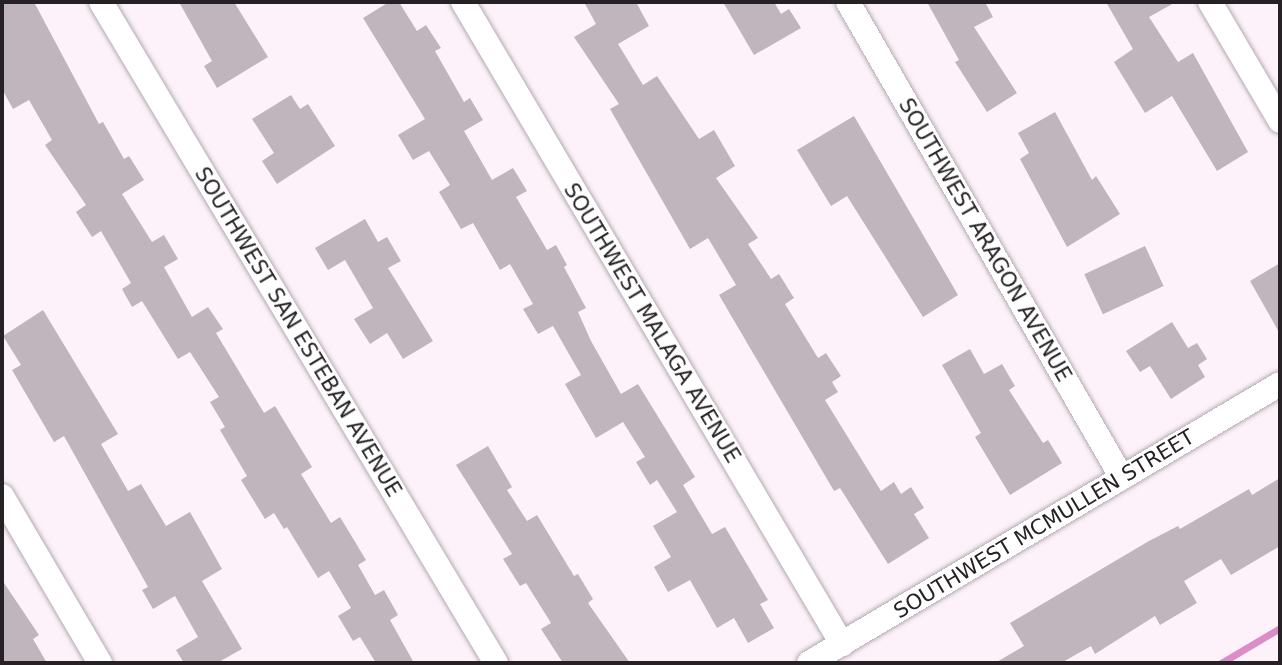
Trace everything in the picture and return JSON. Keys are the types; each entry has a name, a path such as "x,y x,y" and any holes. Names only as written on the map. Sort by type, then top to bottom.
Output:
{"street":[{"name":"SOUTHWEST SAN ESTEBAN AVENUE","path":"101,2 496,663"},
{"name":"SOUTHWEST MALAGA AVENUE","path":"463,2 842,644"},
{"name":"SOUTHWEST ARAGON AVENUE","path":"848,2 1122,478"},
{"path":"1210,2 1280,121"},
{"name":"SOUTHWEST MCMULLEN STREET","path":"809,663 1280,384"},
{"path":"2,496 100,663"}],"building":[{"path":"2,2 34,2 99,124 103,122 124,159 129,156 144,180 122,194 152,242 164,235 178,259 164,267 192,317 208,307 223,329 216,333 264,413 275,406 312,467 301,474 331,523 340,517 366,560 358,565 375,595 384,590 398,615 390,620 414,663 376,663 360,637 353,641 338,616 351,608 329,571 318,578 287,527 284,529 274,513 265,519 241,480 247,476 220,430 225,427 210,402 219,397 190,352 178,359 142,301 132,307 122,289 131,283 101,231 92,237 76,212 86,205 45,145 52,140 29,100 13,109 2,89"},
{"path":"179,2 234,2 268,57 217,88 204,66 212,61"},
{"path":"389,2 399,2 417,31 426,25 441,48 435,51 464,102 470,98 483,120 464,131 492,180 513,168 527,191 516,197 547,250 556,245 567,265 564,267 586,308 578,312 621,394 638,384 695,477 683,485 712,534 725,527 768,600 760,604 774,628 748,643 734,618 717,628 690,580 668,592 654,567 671,557 653,526 677,512 657,480 650,485 636,462 645,457 623,422 596,438 565,384 581,375 553,326 538,334 523,309 533,304 510,264 500,270 473,223 461,229 439,192 450,185 429,151 413,160 398,135 425,119 363,18"},
{"path":"584,2 636,2 649,26 618,44 643,85 657,76 699,139 714,130 735,166 716,178 758,238 748,244 771,279 779,274 794,298 785,304 818,358 826,353 841,376 832,382 838,392 825,400 881,491 894,482 901,494 911,487 924,508 914,514 929,538 888,564 840,488 834,491 719,295 736,285 708,238 690,249 610,109 619,104 574,37 596,24"},
{"path":"723,2 774,2 781,14 789,9 801,28 754,55"},
{"path":"927,2 985,2 993,17 974,27 1017,93 987,112 955,62 959,60"},
{"path":"1106,2 1176,2 1149,17 1178,62 1193,53 1248,152 1217,171 1172,96 1145,113 1114,62 1133,49"},
{"path":"291,95 300,109 308,104 335,146 277,184 262,161 274,153 252,119"},
{"path":"1055,112 1092,180 1096,176 1120,214 1067,247 1020,159 1029,153 1018,133"},
{"path":"854,116 958,295 923,317 847,196 831,206 797,150"},
{"path":"365,219 378,242 387,237 401,261 388,268 433,341 403,359 387,333 370,344 354,319 373,308 345,260 328,270 315,248"},
{"path":"1145,246 1164,286 1103,314 1084,274"},
{"path":"1280,263 1280,334 1250,281"},
{"path":"43,310 118,434 101,444 128,491 141,484 166,526 190,512 222,569 202,581 242,649 217,663 184,663 176,650 198,637 175,596 153,609 142,590 148,587 64,436 54,442 12,370 21,365 3,336"},
{"path":"1172,322 1188,348 1197,343 1207,359 1198,365 1205,377 1171,399 1150,366 1140,372 1126,351"},
{"path":"970,349 984,374 1002,364 1015,386 1009,390 1043,443 1048,440 1062,463 1010,495 975,437 981,433 942,365"},
{"path":"488,446 512,487 507,490 527,521 537,515 574,576 578,574 593,599 588,603 630,663 563,663 541,629 551,623 526,583 520,586 503,559 512,554 456,465"},
{"path":"1280,478 1280,546 1231,575 1221,559 1184,581 1197,603 1160,625 1155,616 1095,654 1091,646 1061,663 995,663 1024,646 1010,623 1149,541 1178,526 1180,529 1249,489 1252,495"},
{"path":"2,580 39,635 33,639 47,663 2,663"}],"waterway":[{"path":"1221,663 1280,628"}]}
